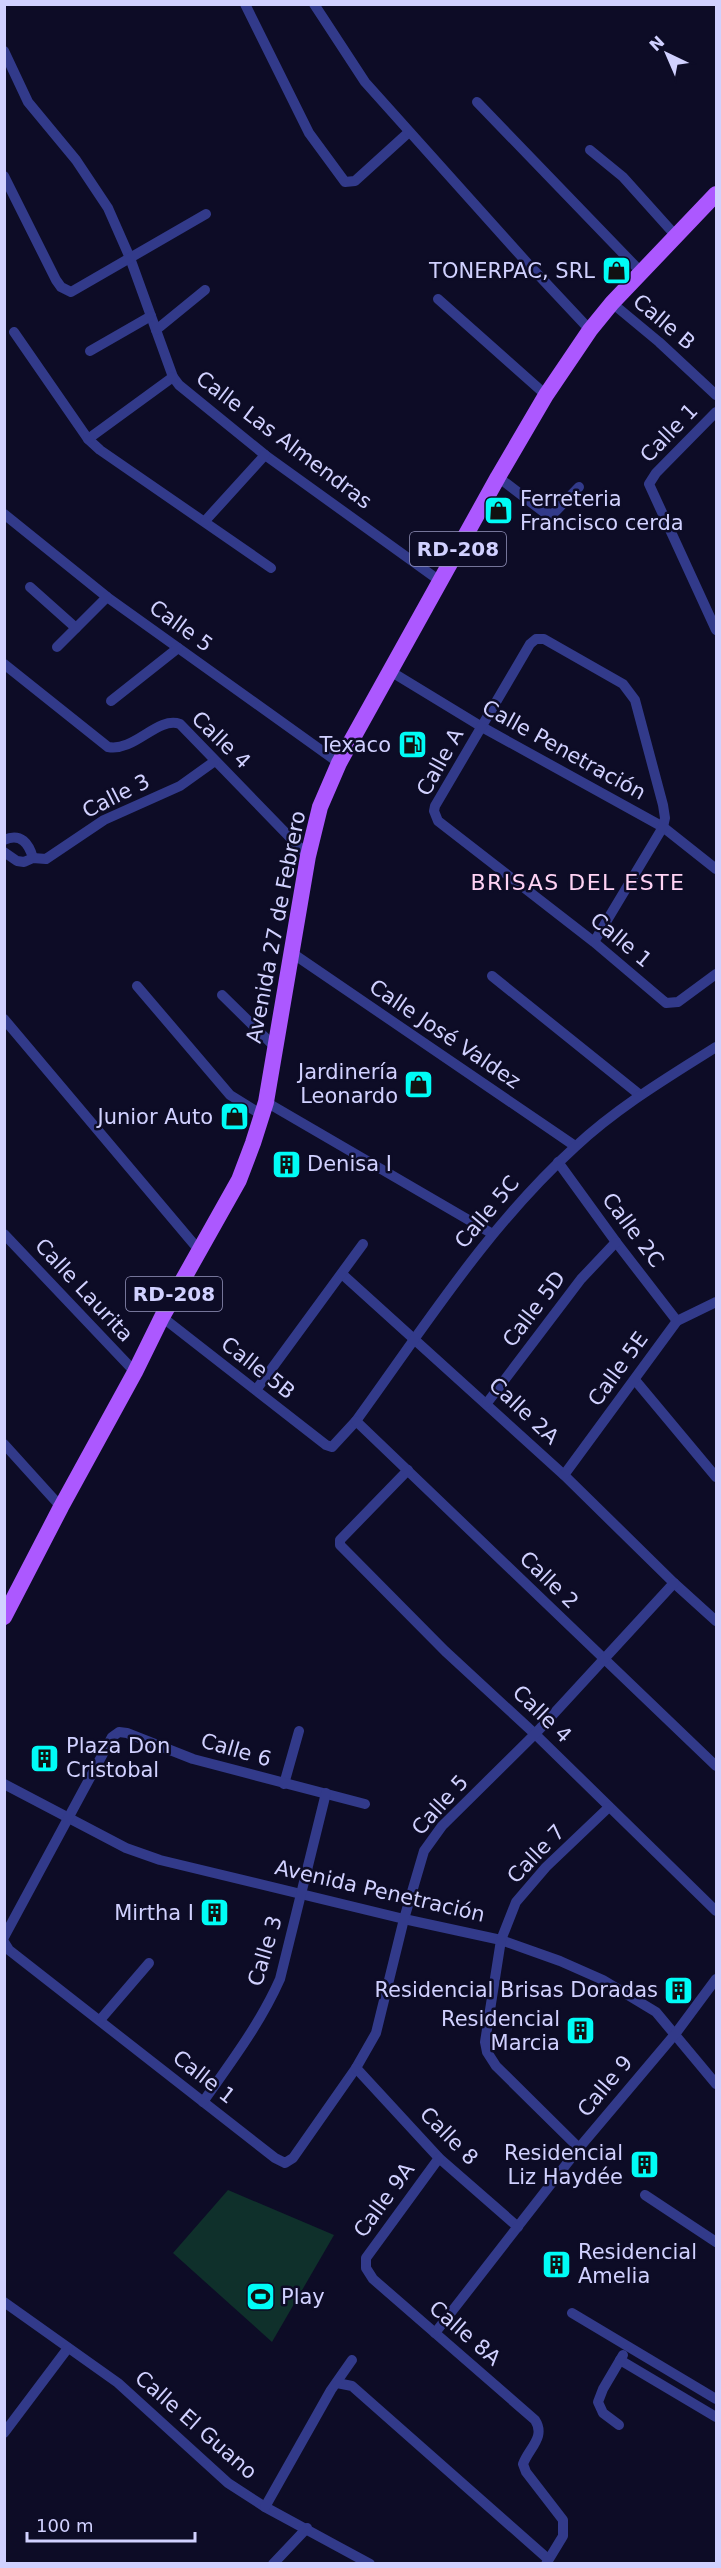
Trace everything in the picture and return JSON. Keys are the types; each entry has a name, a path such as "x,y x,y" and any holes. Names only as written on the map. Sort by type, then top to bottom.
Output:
{"main road":[{"name":"Avenida 27 de Febrero","path":"4,1617 198,1249 239,1180 264,1109 308,856 320,807 339,763 546,395 590,330 612,303 717,194"}],"street":[{"path":"245,4 309,133 345,182 355,181 409,132"},
{"path":"314,4 352,63 409,132 590,330"},
{"name":"Calle Las Almendras","path":"4,51 28,102 76,160 108,208 130,258 172,377 265,455 440,581"},
{"path":"477,102 640,272"},
{"path":"590,150 623,177 676,236"},
{"path":"4,176 61,287 71,292 206,214"},
{"path":"156,330 205,290"},
{"path":"438,299 546,395"},
{"name":"Calle B","path":"612,303 660,342 717,395"},
{"path":"90,351 151,316"},
{"path":"14,332 88,438 100,450 271,568"},
{"path":"88,438 172,377"},
{"name":"Calle 1","path":"717,412 649,481 717,630"},
{"path":"205,521 265,455"},
{"path":"498,477 545,513 553,514 579,487"},
{"name":"Calle 5","path":"7,520 107,597 339,763"},
{"path":"30,587 76,628"},
{"path":"57,647 107,597"},
{"name":"Calle A","path":"435,816 435,806 530,644 536,639 544,639 630,690 635,700 663,805 665,818 663,827"},
{"path":"111,701 178,648"},
{"name":"Calle 4","path":"4,664 108,747 124,747 160,726 175,722 183,726 308,856"},
{"name":"Calle Penetración","path":"390,671 482,727 663,827 717,869"},
{"name":"Calle 3","path":"4,852 16,861 24,862 33,858 46,859 104,820 180,786 215,761"},
{"name":"Calle 1","path":"435,816 438,821 594,942 670,1005 678,1002 717,974"},
{"path":"594,942 663,827"},
{"path":"4,840 18,838 25,841 33,858"},
{"name":"Calle José Valdez","path":"292,953 575,1146"},
{"path":"492,976 640,1095"},
{"path":"137,986 230,1095 264,1109 491,1233"},
{"path":"222,994 276,1048"},
{"path":"4,1019 198,1249"},
{"name":"Calle 5C","path":"332,1447 356,1421 491,1233 558,1162 640,1095 717,1047"},
{"name":"Calle 2C","path":"558,1162 615,1242 678,1321"},
{"name":"Calle Laurita","path":"4,1234 135,1372"},
{"name":"Calle 5D","path":"487,1403 581,1279 615,1242"},
{"path":"256,1390 363,1244"},
{"name":"Calle 2A","path":"342,1274 487,1403 674,1583 717,1621"},
{"name":"Calle 5E","path":"564,1475 678,1321 717,1302"},
{"name":"Calle 5B","path":"162,1317 326,1445 332,1447"},
{"path":"635,1380 717,1477"},
{"name":"Calle 2","path":"356,1421 717,1766"},
{"path":"4,1444 61,1507"},
{"name":"Calle 4","path":"408,1470 340,1540 340,1545 445,1651 535,1734 717,1911"},
{"name":"Calle 5","path":"285,2163 293,2158 356,2068 376,2033 404,1919 424,1851 442,1826 535,1734 674,1583"},
{"path":"284,1784 299,1731"},
{"name":"Calle 6","path":"4,1937 112,1737 119,1732 127,1733 193,1759 365,1804"},
{"name":"Avenida Penetración","path":"4,1784 126,1848 160,1860 501,1940 560,1961 603,1980 656,2012 717,2084"},
{"name":"Calle 3","path":"203,2102 267,2007 280,1979 326,1793"},
{"name":"Calle 7","path":"579,2148 496,2066 487,2052 485,2042 501,1940 516,1902 546,1867 609,1807"},
{"name":"Calle 1","path":"4,1942 9,1950 275,2158 285,2163"},
{"path":"100,2020 149,1964"},
{"name":"Calle 9","path":"435,2332 579,2148 676,2033 717,1979"},
{"name":"Calle 8","path":"356,2068 440,2158 518,2227"},
{"name":"Calle 9A","path":"366,2268 366,2258 440,2158"},
{"path":"645,2195 717,2242"},
{"name":"Calle 8A","path":"366,2268 373,2279 535,2420 540,2427 539,2436 523,2464 526,2472 562,2520 563,2536 547,2561"},
{"name":"Calle El Guano","path":"4,2302 118,2383 228,2482 265,2507 370,2564"},
{"path":"572,2313 717,2399"},
{"path":"619,2425 603,2413 598,2402 627,2347"},
{"path":"4,2433 68,2348"},
{"path":"265,2507 331,2390 352,2360"},
{"path":"620,2360 717,2417"},
{"path":"337,2383 352,2386 547,2561"},
{"path":"273,2564 307,2528"}],"green space":[{"name":"Play","path":"228,2190 334,2235 272,2342 173,2253"}],"place":[{"name":"TONERPAC, SRL","path":"616,271"},
{"name":"Ferreteria Francisco cerda","path":"499,511"},
{"name":"Texaco","path":"412,745"},
{"name":"Jardinería Leonardo","path":"419,1084"},
{"name":"Junior Auto","path":"234,1117"},
{"name":"Denisa I","path":"286,1164"},
{"name":"Plaza Don Cristobal","path":"45,1758"},
{"name":"Mirtha I","path":"215,1913"},
{"name":"Residencial Brisas Doradas","path":"679,1990"},
{"name":"Residencial Marcia","path":"581,2031"},
{"name":"Residencial Liz Haydée","path":"644,2165"},
{"name":"Residencial Amelia","path":"557,2264"},
{"name":"Play","path":"260,2297"}],"district":[{"name":"BRISAS DEL ESTE","path":"578,882"}]}
